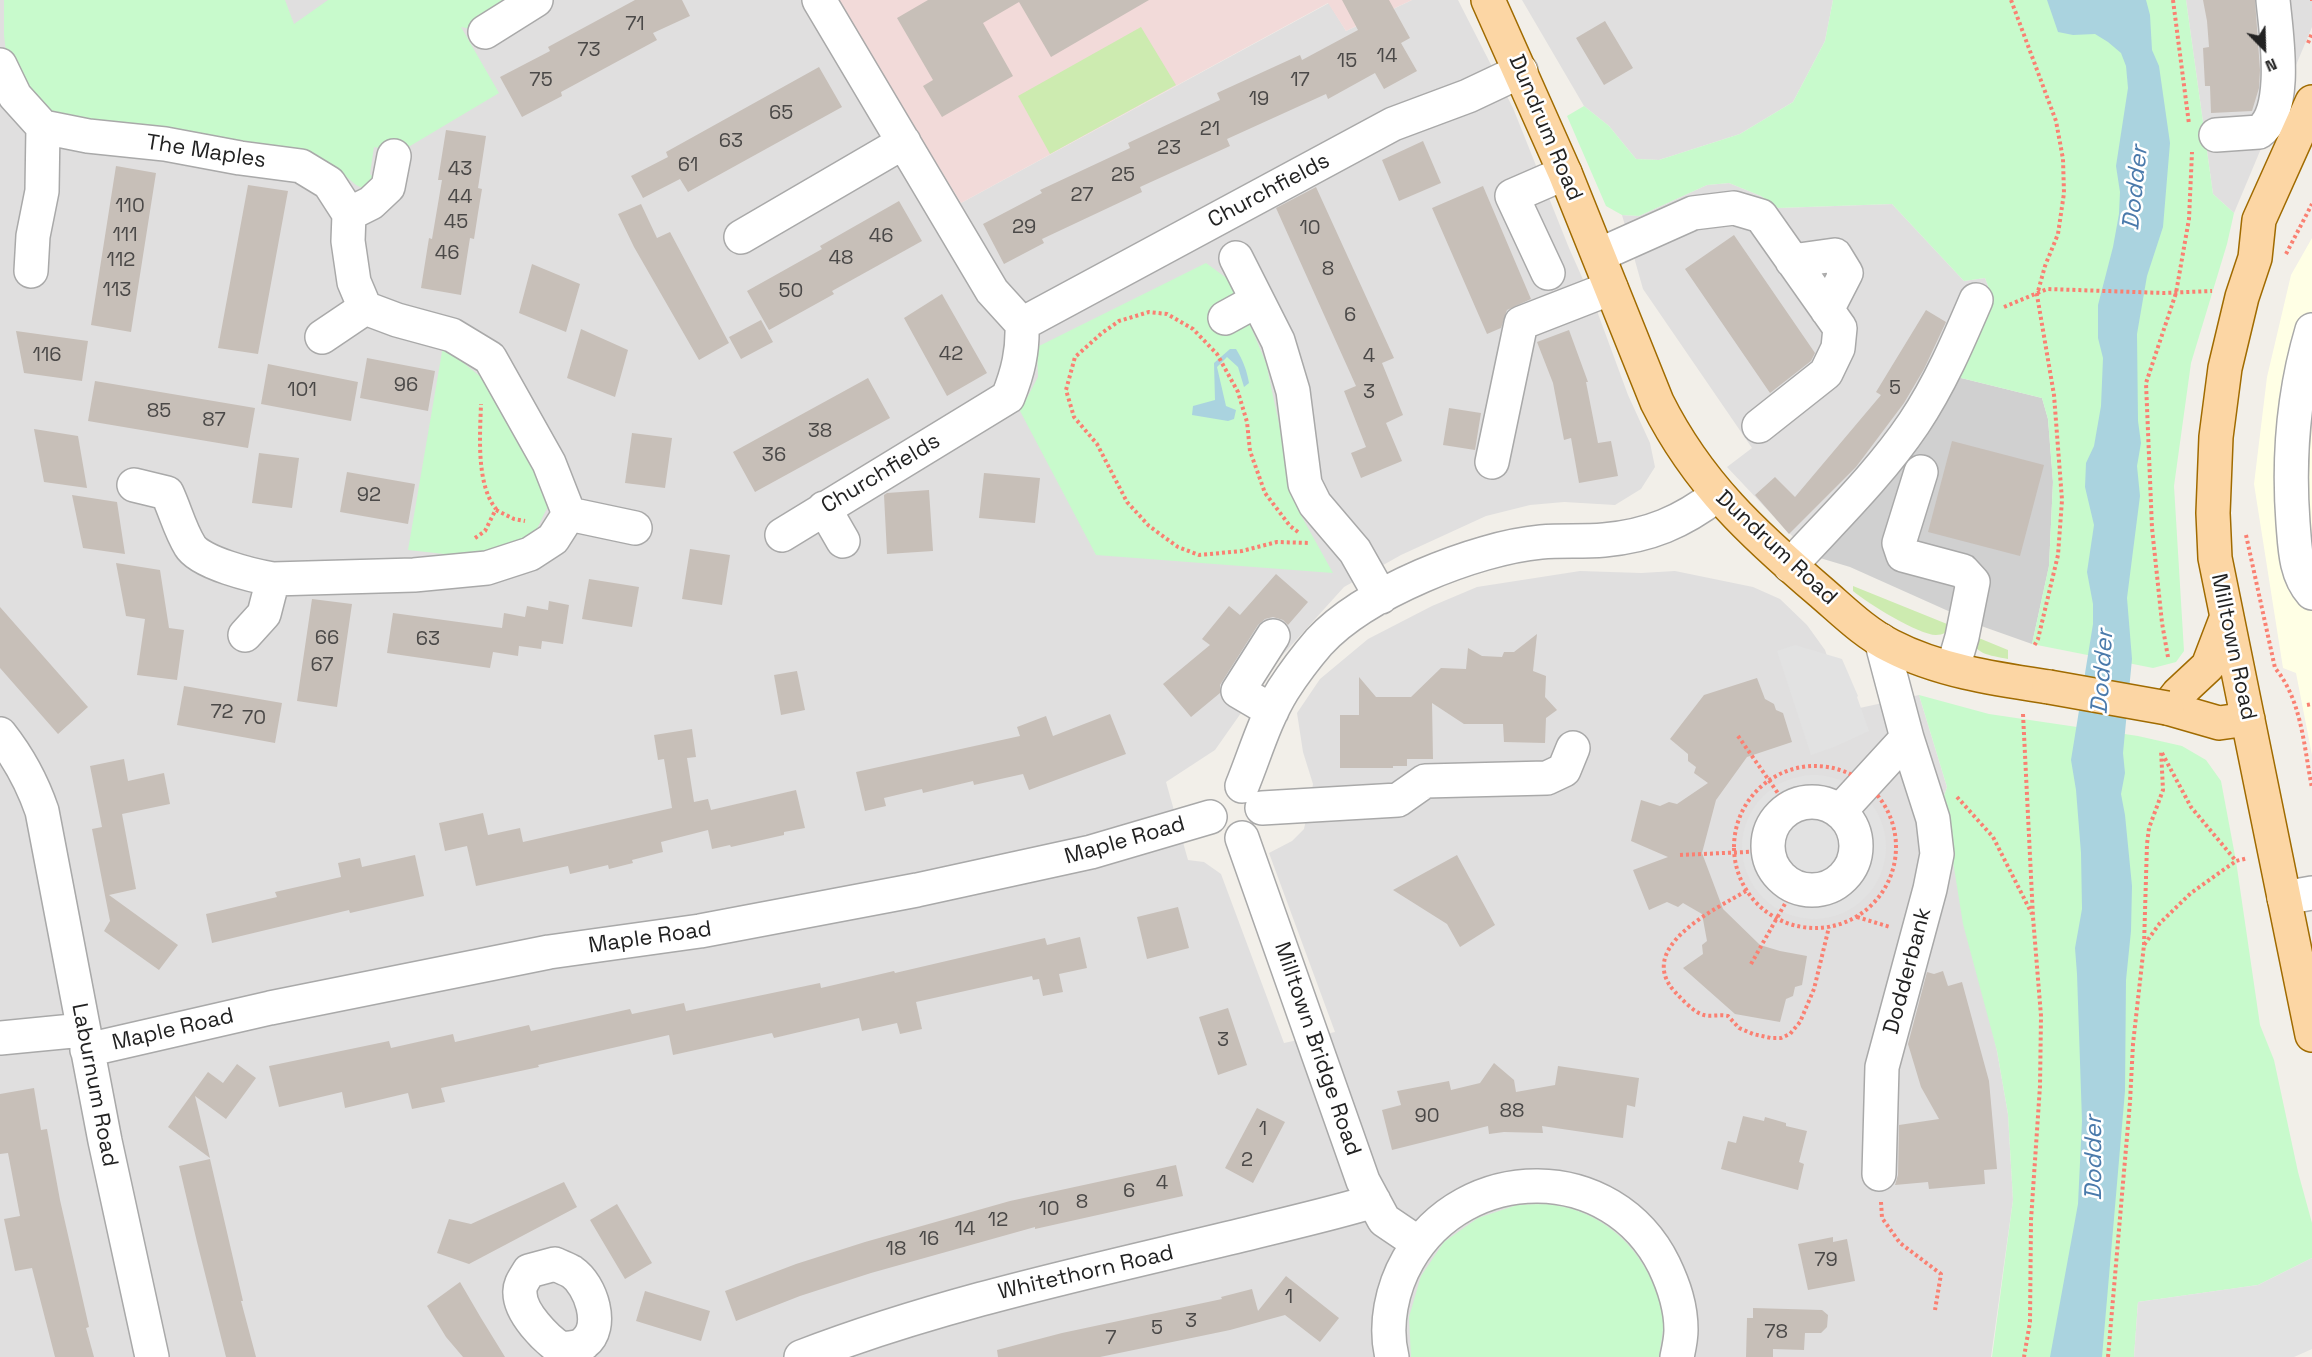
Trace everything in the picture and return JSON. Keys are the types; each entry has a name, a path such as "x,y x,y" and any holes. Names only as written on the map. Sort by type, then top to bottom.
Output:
{"main road":[{"name":"Dundrum Road","path":"1488,0 1565,173 1657,402 1670,428 1717,495 1752,532 1881,640 1903,652 1953,668 2011,682 2026,699 2167,708 2219,723 2248,719"},
{"name":"Milltown Road","path":"2310,1017 2298,896 2275,852 2226,619 2215,558 2213,513 2216,437 2225,368 2242,297 2255,258 2259,220 2312,102"},
{"name":"Milltown Road","path":"2255,258 2278,226 2312,156"},
{"path":"2167,708 2178,694 2208,666 2226,619"}],"street":[{"path":"819,0 992,291 1022,324"},
{"path":"2199,138 2259,132 2270,120 2278,87 2273,0"},
{"path":"484,32 520,4"},
{"path":"0,65 15,96 43,127 42,191 33,236 31,271"},
{"name":"Churchfields","path":"782,535 824,507 1008,397 1019,368 1023,343 1022,324 1393,124 1468,96 1521,71"},
{"name":"The Maples","path":"43,127 88,136 165,144 240,158 301,166 328,183 348,214"},
{"path":"741,237 904,142"},
{"path":"394,156 388,188 371,203 348,214 348,241 354,282 365,308 397,320 452,335 490,358 549,463 570,514"},
{"path":"1548,273 1512,196 1565,173"},
{"path":"1599,255 1693,213 1734,208 1761,216 1840,328 1838,348 1826,373 1759,426"},
{"name":"Churchfields","path":"1236,258 1278,341 1293,391 1305,484 1315,504 1355,551 1381,597"},
{"path":"1492,462 1521,323 1611,288"},
{"path":"1790,566 1833,520 1914,423 1949,363 1976,300"},
{"path":"1225,318 1256,301"},
{"path":"322,337 365,308"},
{"path":"2312,330 2296,392 2291,453 2296,556 2302,578 2312,593"},
{"path":"1921,472 1899,543 1903,555 1963,571 1973,582 1953,668"},
{"path":"134,484 167,493 191,549 217,563 250,575 273,579 399,576 487,568 530,554 553,539 570,514"},
{"path":"1573,748 1563,770 1547,778 1425,781 1398,800 1320,804 1252,797 1225,788 1218,793 1210,808 1210,817 1213,825 1225,836 1242,838 1256,830 1260,823 1252,797 1272,711 1283,690 1320,641 1346,619 1381,597 1456,562 1537,542 1602,540 1634,536 1662,528 1689,516 1717,495"},
{"path":"824,507 843,541"},
{"path":"570,514 635,528"},
{"path":"245,635 264,614 273,579"},
{"path":"1272,711 1238,691 1273,636"},
{"name":"Dodderbank","path":"1879,1174 1882,1067 1935,870 1937,854 1933,819 1907,738 1881,640"},
{"name":"Laburnum Road","path":"0,734 15,753 32,784 42,811 85,1040 144,1329 152,1357"},
{"path":"1840,811 1907,738"},
{"path":"1813,802 1827,804 1840,811 1850,822 1855,835 1856,849 1853,863 1845,875 1834,884 1814,889 1795,886 1781,877 1773,865 1768,851 1769,836 1775,822 1789,809 1798,804 1813,802"},
{"name":"Maple Road","path":"0,1038 85,1040 270,1008 549,952 746,923 948,884 1091,852 1210,817"},
{"name":"Milltown Bridge Road","path":"1242,838 1359,1170 1384,1220 1418,1243"},
{"path":"1392,1357 1389,1347 1390,1310 1400,1275 1418,1243 1451,1211 1492,1191 1537,1184 1582,1192 1622,1213 1654,1246 1675,1286 1680,1308 1682,1332 1677,1357"},
{"name":"Whitethorn Road","path":"801,1357 852,1338 991,1295 1374,1201"}],"path":[{"path":"2011,0 2056,121 2063,159 2064,194 2058,234 2045,266 2037,295 2054,395 2062,500 2058,555 2038,639 2034,646"},
{"path":"2168,657 2152,528 2146,383 2176,293 2189,219 2193,160 2199,138 2173,0"},
{"path":"2037,295 2047,289 2164,293 2212,291"},
{"path":"1223,365 1217,354 1193,329 1167,314 1149,312 1119,321 1075,357 1066,390 1074,417 1097,444 1127,502 1149,526 1178,547 1199,555 1242,551 1277,542 1333,541 1343,535"},
{"path":"468,542 485,531 496,510 491,503 482,469 481,403"},
{"path":"2024,1357 2030,1322 2031,1220 2040,1086 2041,1016 2033,917 2026,699"},
{"path":"1738,736 1789,809"},
{"path":"2108,1357 2133,1044 2144,945 2146,844 2149,828 2163,790 2161,750 2191,807 2236,861"},
{"path":"1812,765 1838,769 1865,783 1881,799 1893,824 1897,850 1891,876 1877,900 1857,917 1829,927 1805,928 1776,918 1757,904 1747,891 1742,883 1734,852 1735,830 1745,806 1762,785 1769,781 1785,771 1812,765"},
{"path":"1919,770 1947,787 1982,823 2005,858 2033,917"},
{"path":"1680,855 1768,851"},
{"path":"2144,945 2160,923 2191,893 2236,861 2275,852"},
{"path":"1751,964 1795,886"},
{"path":"1747,891 1693,923 1672,942 1668,951 1664,970 1670,986 1693,1009 1705,1015 1728,1016 1739,1028 1771,1038 1781,1038 1790,1034 1800,1022 1814,989 1829,927"},
{"path":"1879,1174 1882,1218 1900,1243 1941,1274 1935,1310"}],"shaded area":[{"path":"0,0 836,0 961,203 1329,3 1346,31 1412,0 1458,0 1513,108 1597,311 1628,395 1650,443 1655,467 1641,489 1615,505 1564,502 1530,505 1486,516 1401,555 1344,587 1279,659 1215,750 1166,782 1188,860 1204,862 1221,874 1284,1043 1335,1032 1269,853 1292,841 1304,829 1313,784 1303,752 1297,713 1320,679 1368,639 1432,606 1477,587 1580,571 1641,573 1675,571 1753,587 1780,599 1807,625 1825,650 1846,711 1919,695 1947,787 1943,799 1997,1051 2008,1114 2013,1200 1991,1357 0,1357"},
{"path":"836,0 1412,0 1346,31 1328,3 961,203"},
{"path":"1522,0 1833,0 1825,41 1793,102 1740,134 1659,160 1636,159 1609,126 1584,106"},
{"path":"2186,0 2312,0 2312,27 2234,213 2213,194"},
{"path":"1729,183 1761,196 1778,208 1892,204 1964,281 1985,278 1993,299 1810,555 1727,467 1752,448 1643,289 1622,215 1639,216 1707,185"},
{"path":"2312,238 2312,755 2296,673 2283,668 2254,484 2267,377 2291,275"},
{"path":"1957,377 2042,398 2048,419 2053,482 2049,566 2032,644 1984,627 1850,567 1810,555"},
{"path":"1795,645 1842,659 1858,696 1869,731 1811,755 1777,651"},
{"path":"1814,775 1841,781 1854,787 1865,796 1874,807 1880,820 1886,847 1880,874 1874,887 1865,898 1854,907 1841,913 1814,919 1787,913 1774,907 1763,898 1754,887 1748,874 1742,847 1748,820 1754,807 1763,796 1774,787 1787,781"},
{"path":"2312,1258 2312,1349 2294,1357 2134,1357 2138,1302 2258,1285"}],"green space":[{"path":"4,0 285,0 294,24 328,0 536,0 485,32 461,27 499,93 400,152 374,147 370,174 374,183 367,190 356,185 335,167 317,159 57,116 27,103 8,69 4,35"},
{"path":"1833,0 2186,0 2213,194 2234,213 2227,244 2191,363 2174,486 2184,651 2176,662 2153,668 2032,644 2049,566 2053,482 2048,419 2042,398 1957,377 1980,309 1993,299 1985,278 1964,281 1892,204 1778,208 1761,196 1729,183 1707,185 1639,216 1622,215 1606,206 1567,116 1584,106 1609,126 1636,159 1659,160 1740,134 1793,102 1825,41"},
{"path":"1141,27 1176,85 1050,154 1018,96"},
{"path":"1206,263 1232,282 1266,363 1297,508 1333,573 1096,555 1020,411 1038,377 1037,347"},
{"path":"443,346 488,383 545,477 548,506 533,537 481,558 408,550"},
{"path":"1853,586 1952,626 1939,635 1918,630 1869,603 1853,591"},
{"path":"1969,634 2008,650 2008,659 1983,653 1971,641"},
{"path":"1919,695 1989,714 2138,736 2182,746 2206,760 2221,781 2236,861 2260,1025 2274,1060 2298,1172 2312,1223 2312,1258 2258,1285 2138,1302 2134,1357 1992,1357 2013,1200 2008,1114 1997,1051 1963,924 1943,799 1947,787"},
{"path":"1517,1205 1554,1205 1579,1212 1598,1220 1629,1246 1642,1262 1652,1280 1659,1300 1663,1325 1659,1357 1411,1357 1409,1317 1421,1276 1444,1242 1478,1218"}],"water":[{"name":"Dodder","path":"2047,0 2146,0 2150,15 2152,50 2159,66 2170,143 2163,227 2147,276 2137,334 2138,421 2141,443 2137,466 2140,496 2127,598 2132,659 2123,753 2125,773 2121,794 2132,886 2131,931 2126,980 2125,1091 2102,1357 2050,1357 2078,1204 2082,1121 2075,948 2082,909 2081,853 2071,760 2093,624 2093,604 2087,572 2094,525 2085,487 2086,463 2094,446 2101,406 2103,358 2098,338 2098,305 2119,214 2120,192 2116,166 2128,88 2126,66 2121,53 2095,34 2073,35 2058,32"},
{"path":"1230,349 1236,349 1249,383 1244,387 1238,367 1227,357 1217,367 1226,406 1236,410 1234,419 1228,421 1192,415 1193,406 1215,400 1214,363"}],"building":[{"path":"635,0 682,0 690,16 653,33 657,40 561,92 562,96 522,117 500,77 550,51 548,47"},
{"path":"928,0 1149,0 1051,57 1019,2 983,23 1013,76 942,117 923,86 933,80 897,18"},
{"path":"1342,0 1389,0 1410,38 1401,43 1417,71 1384,89 1375,73 1328,99 1326,94 1227,139 1230,146 1140,187 1142,192 1042,239 1044,243 1004,264 983,224 1042,193 1040,190 1130,148 1128,143 1220,100 1217,93 1300,55 1302,60 1358,30"},
{"path":"2203,0 2255,0 2260,70 2259,88 2252,111 2211,113 2210,86 2205,86 2203,48 2209,47"},
{"path":"1605,21 1633,68 1604,85 1576,38"},
{"path":"819,67 842,107 688,192 680,179 643,198 631,176 668,157 666,152"},
{"path":"446,130 486,136 478,188 482,189 474,239 470,238 461,295 421,288 442,180 438,180"},
{"path":"1423,141 1441,183 1399,201 1382,160"},
{"path":"116,166 156,173 131,332 91,325"},
{"path":"248,185 288,191 258,354 218,348"},
{"path":"1483,186 1531,299 1507,310 1501,328 1487,334 1432,208"},
{"path":"1316,187 1394,358 1382,363 1403,415 1386,423 1402,461 1361,478 1351,453 1366,447 1344,391 1356,386 1276,208"},
{"path":"899,201 922,241 832,291 834,294 769,330 747,291 822,249 820,246"},
{"path":"641,204 657,238 670,232 729,343 699,360 634,247 618,214"},
{"path":"1734,235 1815,353 1811,361 1770,393 1685,269"},
{"path":"532,264 580,284 566,332 519,313"},
{"path":"942,294 987,373 947,396 904,318"},
{"path":"1926,310 1946,322 1924,369 1904,403 1856,467 1789,534 1755,495 1775,477 1795,497 1881,395 1876,392"},
{"path":"761,320 773,342 741,359 729,337"},
{"path":"581,329 628,350 615,397 567,378"},
{"path":"1569,330 1588,382 1586,382 1598,443 1611,441 1618,476 1579,483 1571,438 1564,440 1553,383 1537,342"},
{"path":"16,331 88,341 82,381 24,373"},
{"path":"367,358 435,371 428,411 360,398"},
{"path":"268,364 358,382 351,421 261,404"},
{"path":"868,378 890,418 755,492 733,452"},
{"path":"95,381 255,408 248,448 88,421"},
{"path":"1449,408 1481,413 1475,450 1443,445"},
{"path":"34,429 78,436 87,488 44,482"},
{"path":"632,433 672,438 665,488 625,483"},
{"path":"1952,441 2044,465 2020,556 1928,532"},
{"path":"259,453 299,458 292,508 252,503"},
{"path":"347,472 415,484 408,524 340,512"},
{"path":"984,473 1040,478 1035,523 979,518"},
{"path":"929,490 933,551 887,554 884,495"},
{"path":"72,495 117,502 125,554 83,548"},
{"path":"690,549 730,555 722,605 682,599"},
{"path":"116,563 160,570 169,628 184,630 177,680 137,675 145,619 126,616"},
{"path":"1276,574 1308,602 1288,625 1283,620 1273,617 1265,619 1258,625 1220,685 1220,693 1191,717 1163,684 1210,645 1202,639 1229,606 1240,615"},
{"path":"589,579 639,587 632,627 582,619"},
{"path":"312,599 352,604 337,707 297,701"},
{"path":"549,601 569,605 563,644 542,641 541,649 519,646 518,656 493,652 490,668 387,653 393,613 502,628 504,613 525,617 527,606 548,610"},
{"path":"0,607 88,707 58,734 0,668"},
{"path":"1537,634 1533,671 1546,676 1545,697 1557,710 1546,718 1545,743 1504,742 1503,724 1464,724 1432,703 1433,759 1407,759 1407,766 1393,766 1393,768 1340,768 1340,715 1359,715 1359,677 1376,697 1411,697 1441,668 1466,669 1468,648 1482,656 1502,657 1504,652 1514,652"},
{"path":"797,671 805,710 781,715 774,675"},
{"path":"1757,678 1765,699 1774,704 1776,710 1783,713 1792,742 1747,757 1716,800 1702,853 1723,909 1760,945 1807,956 1802,985 1795,987 1793,996 1786,999 1780,1022 1735,1014 1683,968 1703,954 1702,945 1707,941 1702,914 1683,903 1678,907 1667,902 1649,910 1633,870 1668,857 1631,841 1641,800 1660,806 1669,802 1677,804 1708,783 1694,773 1696,767 1688,761 1688,754 1670,739 1704,695"},
{"path":"184,686 282,703 275,743 177,725"},
{"path":"1110,714 1126,754 1029,790 1023,774 974,785 973,781 923,793 922,789 884,798 886,806 865,811 856,772 1020,736 1017,727 1046,716 1053,736"},
{"path":"692,729 696,757 687,758 694,802 708,799 711,810 796,790 805,828 731,847 730,845 712,849 708,830 661,842 663,852 609,869 608,865 570,874 568,866 476,886 467,846 445,851 439,823 483,813 488,835 520,828 523,842 672,808 664,759 658,760 654,735"},
{"path":"124,759 128,781 164,773 170,804 122,814 136,889 109,895 178,945 159,970 104,931 110,921 92,829 102,827 90,766"},
{"path":"415,855 424,896 350,913 349,910 212,943 206,914 277,897 275,892 341,877 338,863 360,858 362,867"},
{"path":"1457,855 1495,925 1460,947 1447,924 1393,890"},
{"path":"1178,907 1189,948 1147,959 1137,917"},
{"path":"1080,937 1087,968 1059,974 1063,992 1043,996 1039,979 1033,980 1032,976 916,1002 922,1029 900,1034 897,1023 862,1031 859,1018 774,1038 772,1033 673,1055 669,1035 441,1088 445,1102 412,1109 408,1093 345,1108 342,1092 279,1107 269,1066 389,1041 391,1048 453,1034 455,1042 529,1025 531,1031 630,1009 632,1014 684,1003 686,1011 820,983 821,988 894,971 895,973 1045,938 1047,945"},
{"path":"1943,971 1948,986 1962,982 1989,1081 1997,1169 1984,1170 1985,1184 1929,1189 1928,1182 1895,1185 1898,1175 1899,1125 1939,1119 1921,1087 1908,1044 1927,972 1934,974"},
{"path":"1228,1008 1247,1065 1218,1075 1199,1017"},
{"path":"1494,1063 1514,1080 1516,1092 1555,1085 1558,1066 1639,1078 1635,1107 1627,1105 1623,1138 1542,1126 1543,1133 1489,1134 1488,1126 1392,1150 1382,1110 1401,1105 1397,1091 1449,1081 1451,1090 1480,1083"},
{"path":"237,1064 256,1078 226,1119 195,1096 210,1158 168,1127 208,1072 223,1083"},
{"path":"34,1088 41,1130 47,1129 60,1200 89,1327 86,1328 94,1357 55,1357 32,1268 15,1271 4,1219 20,1216 8,1153 0,1154 0,1094"},
{"path":"1257,1108 1285,1122 1253,1183 1225,1168"},
{"path":"1743,1116 1764,1121 1765,1117 1786,1123 1786,1126 1807,1131 1799,1162 1804,1164 1798,1190 1721,1169 1728,1141 1736,1143"},
{"path":"210,1159 243,1301 241,1301 256,1357 226,1357 179,1166"},
{"path":"1176,1165 1183,1196 1035,1229 1035,1227 871,1273 800,1296 736,1321 725,1291 796,1264 865,1242 1010,1201"},
{"path":"564,1182 577,1207 469,1264 437,1253 449,1219 471,1224"},
{"path":"617,1204 652,1263 625,1279 590,1220"},
{"path":"1833,1237 1833,1242 1847,1239 1855,1281 1808,1290 1798,1244"},
{"path":"1286,1276 1339,1318 1320,1342 1285,1315 1230,1330 1100,1357 998,1357 997,1350 1062,1333 1222,1299 1221,1297 1252,1289 1258,1311"},
{"path":"460,1282 505,1357 463,1357 446,1337 427,1306"},
{"path":"645,1291 710,1311 701,1341 636,1321"},
{"path":"1753,1308 1822,1310 1828,1315 1827,1327 1821,1333 1805,1333 1804,1350 1773,1349 1773,1357 1746,1357 1747,1318 1753,1318"}]}
